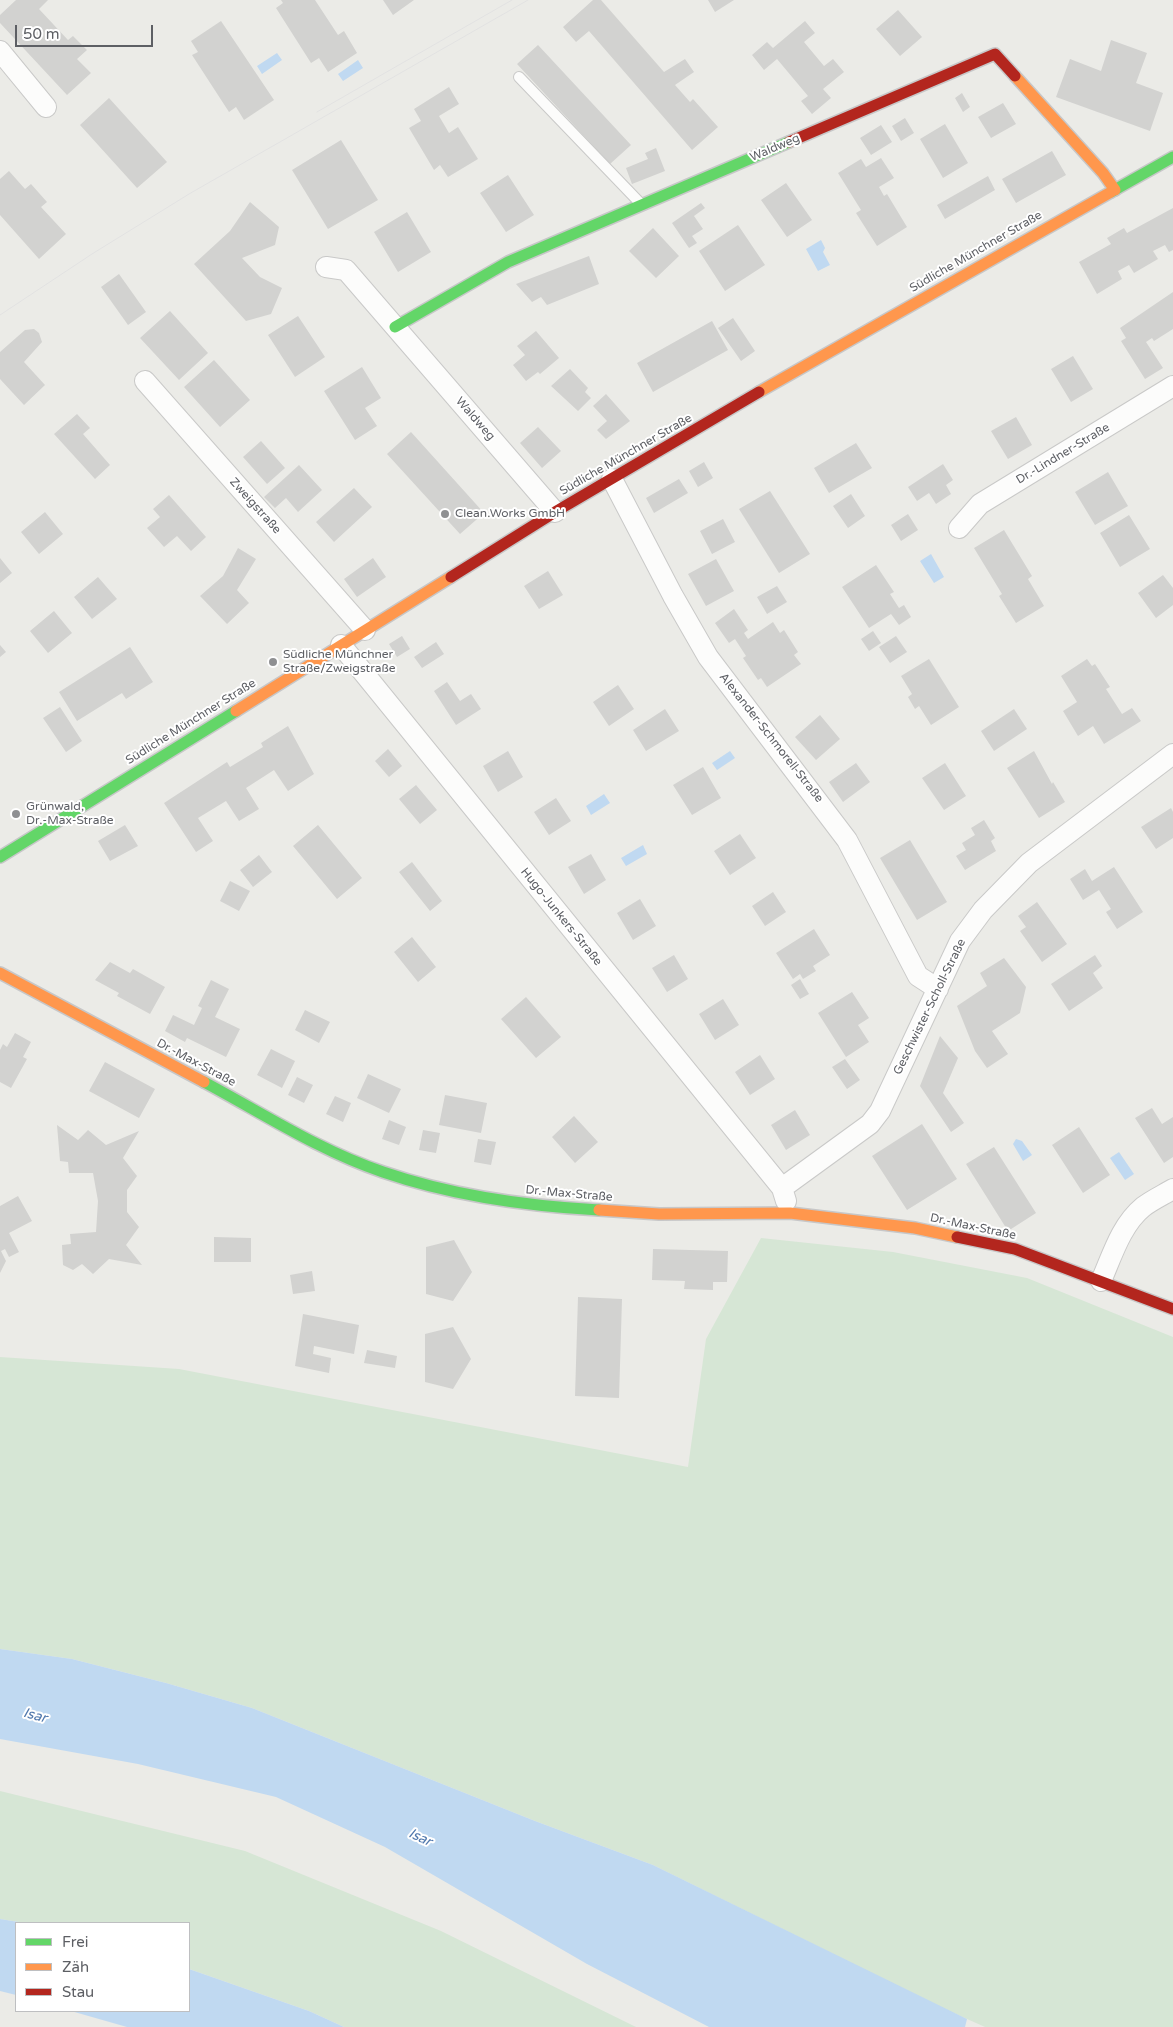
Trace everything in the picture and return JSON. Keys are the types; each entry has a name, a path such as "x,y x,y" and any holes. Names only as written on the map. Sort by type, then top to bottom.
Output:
{"street":[{"path":"0,51 46,107"},
{"name":"Waldweg","path":"395,326 508,262 995,54 1103,173 1114,190"},
{"name":"Südliche Münchner Straße","path":"0,857 555,512 820,356 1173,157"},
{"name":"Waldweg","path":"326,267 346,270 555,512"},
{"name":"Zweigstraße","path":"145,381 366,630"},
{"name":"Dr.-Lindner-Straße","path":"959,528 980,504 1173,386"},
{"name":"Alexander-Schmorell-Straße","path":"612,479 673,596 708,656 847,840 918,976 938,990"},
{"name":"Hugo-Junkers-Straße","path":"341,646 782,1188"},
{"name":"Geschwister-Scholl-Straße","path":"782,1188 870,1124 880,1111 960,941 982,910 1040,854 1173,754"},
{"name":"Dr.-Max-Straße","path":"0,973 329,1149 382,1172 490,1199 547,1207 659,1214 790,1213 915,1228 1015,1249 1173,1309"},
{"path":"782,1188 790,1213"},
{"path":"1101,1281 1120,1237 1131,1219 1143,1207 1173,1189"}],"lane":[{"path":"518,77 642,205"}],"green space":[{"path":"761,1238 893,1252 1027,1278 1173,1337 1173,2027 985,2027 938,2006 653,1865 535,1821 252,1708 166,1683 72,1659 0,1649 0,1357 179,1369 688,1467 706,1339"},
{"path":"0,1791 245,1851 441,1931 636,2027 344,2027 309,2011 190,1969 190,1922 19,1922 0,1919"}],"water":[{"path":"277,53 282,60 262,74 257,66"},
{"path":"358,60 363,68 343,81 338,74"},
{"path":"821,240 825,248 823,252 830,265 818,271 806,249"},
{"path":"931,554 944,577 934,583 920,561"},
{"path":"730,751 735,758 717,770 712,763"},
{"path":"604,794 610,803 591,815 586,806"},
{"path":"643,845 647,854 626,866 621,858"},
{"path":"1016,1139 1022,1141 1032,1155 1023,1161 1013,1144"},
{"path":"1119,1152 1134,1174 1125,1180 1110,1158"},
{"name":"Isar","path":"0,1649 72,1659 166,1683 252,1708 535,1821 653,1865 967,2019 965,2027 709,2027 587,1964 385,1847 276,1797 138,1764 0,1739"},
{"path":"0,1919 19,1922 15,1922 15,1995 0,1991"},
{"path":"190,1969 309,2011 344,2027 127,2027 74,2012 190,2012"}],"building":[{"path":"16,0 48,0 39,9 68,40 73,36 87,50 77,59 91,73 67,95 0,23 0,15"},
{"path":"281,0 315,0 338,35 344,31 357,53 328,72 319,58 311,63 276,8 283,3"},
{"path":"383,0 414,0 393,15"},
{"path":"593,0 601,0 664,72 685,59 694,72 675,85 690,102 693,99 718,127 692,150 589,31 576,42 563,27"},
{"path":"708,0 734,0 715,12"},
{"path":"898,10 922,37 900,56 876,29"},
{"path":"221,21 274,100 244,120 236,107 229,112 192,55 198,52 191,41"},
{"path":"805,21 815,33 804,42 824,66 833,59 844,72 823,89 831,98 812,114 801,101 808,96 777,59 764,70 752,55 767,42 773,48"},
{"path":"1111,40 1147,53 1136,83 1163,93 1150,131 1056,97 1070,59 1101,71"},
{"path":"538,45 631,145 610,164 517,64"},
{"path":"449,87 459,104 439,116 449,133 458,127 478,159 448,177 440,165 434,170 409,128 421,121 414,109"},
{"path":"962,93 970,107 963,112 955,98"},
{"path":"109,98 167,162 137,188 80,125"},
{"path":"1003,103 1016,124 991,138 978,117"},
{"path":"905,118 914,133 901,141 892,126"},
{"path":"945,124 968,163 943,178 920,139"},
{"path":"881,125 892,142 871,155 860,138"},
{"path":"341,140 378,200 328,229 292,170"},
{"path":"656,148 665,171 632,184 626,168 648,159 645,153"},
{"path":"1052,151 1066,175 1016,203 1002,179"},
{"path":"881,158 894,178 879,187 884,196 887,194 907,227 877,246 856,213 861,210 838,173 861,159 866,167"},
{"path":"9,171 25,189 31,184 47,202 41,207 66,234 39,259 0,215 0,179"},
{"path":"508,175 534,215 506,232 480,193"},
{"path":"988,176 995,190 945,219 937,205"},
{"path":"786,183 812,220 787,237 761,200"},
{"path":"250,202 279,227 275,245 242,258 260,277 282,288 271,314 246,321 194,264 230,231"},
{"path":"701,203 705,208 694,216 703,229 692,236 697,243 689,248 672,223"},
{"path":"1173,208 1173,250 1169,252 1165,245 1153,251 1158,259 1134,273 1129,265 1118,271 1122,279 1097,294 1079,262 1111,244 1107,238 1124,228 1127,233"},
{"path":"407,212 431,252 398,272 374,232"},
{"path":"738,225 765,265 725,291 699,251"},
{"path":"653,228 679,256 656,278 629,251"},
{"path":"589,256 599,284 547,305 541,297 532,302 516,284"},
{"path":"119,274 146,312 128,325 101,287"},
{"path":"1173,292 1173,329 1154,341 1152,338 1146,342 1163,368 1145,379 1121,341 1126,338 1120,328"},
{"path":"170,311 208,353 179,380 140,338"},
{"path":"298,316 325,357 295,377 268,335"},
{"path":"733,318 755,351 741,361 718,328"},
{"path":"712,321 728,350 653,392 637,363"},
{"path":"34,329 39,333 42,342 24,362 45,385 24,405 0,379 0,352 25,330"},
{"path":"536,331 559,358 540,374 538,372 526,381 513,365 525,355 517,346"},
{"path":"1073,356 1093,389 1071,402 1051,369"},
{"path":"214,360 250,400 220,427 184,387"},
{"path":"362,367 381,398 365,408 377,426 355,440 324,391"},
{"path":"570,369 588,388 585,392 591,398 578,411 551,386"},
{"path":"606,394 630,421 606,439 597,430 607,421 593,406"},
{"path":"77,414 90,428 83,434 110,465 95,479 54,434"},
{"path":"1016,417 1032,445 1008,459 991,431"},
{"path":"538,427 561,451 542,468 520,443"},
{"path":"411,432 484,513 460,534 387,454"},
{"path":"261,441 285,468 267,484 243,457"},
{"path":"856,443 872,468 829,493 814,468"},
{"path":"704,462 713,478 698,487 689,471"},
{"path":"943,464 953,480 946,485 951,494 936,504 929,493 917,501 908,487"},
{"path":"299,465 322,490 298,512 286,498 275,508 264,497"},
{"path":"1108,472 1128,506 1095,525 1075,492"},
{"path":"679,479 688,493 654,513 646,498"},
{"path":"354,488 372,507 334,542 316,522"},
{"path":"770,491 810,554 779,573 739,509"},
{"path":"851,494 865,516 848,528 833,506"},
{"path":"169,495 206,537 191,551 177,536 164,547 147,528 160,517 153,509"},
{"path":"45,512 63,534 39,554 21,532"},
{"path":"908,514 918,530 901,541 891,525"},
{"path":"1129,515 1150,549 1120,567 1100,533"},
{"path":"723,519 735,542 712,554 700,531"},
{"path":"1004,530 1032,576 1028,579 1044,606 1016,623 999,596 1002,594 974,548"},
{"path":"238,548 256,559 237,590 249,603 227,624 200,596 223,576"},
{"path":"0,558 12,573 0,583"},
{"path":"373,558 386,577 357,597 344,579"},
{"path":"716,559 734,591 706,606 688,574"},
{"path":"876,565 894,592 890,594 899,608 904,605 911,617 899,625 891,614 869,628 842,587"},
{"path":"548,571 563,595 539,609 524,586"},
{"path":"1163,575 1173,588 1173,605 1156,618 1138,593"},
{"path":"98,577 117,599 92,619 74,597"},
{"path":"777,586 787,602 767,614 757,597"},
{"path":"734,609 748,630 744,633 748,639 773,622 780,633 784,630 798,652 794,655 801,664 767,687 761,678 758,680 743,658 746,656 735,639 729,643 715,623"},
{"path":"54,611 72,633 48,653 30,631"},
{"path":"873,631 881,643 869,651 861,639"},
{"path":"402,636 410,649 397,657 389,644"},
{"path":"896,636 907,652 890,663 879,647"},
{"path":"436,642 444,654 422,668 414,657"},
{"path":"0,645 6,652 0,657"},
{"path":"130,647 153,682 126,699 122,693 77,721 59,692"},
{"path":"929,659 959,707 931,725 919,706 915,709 908,697 912,694 901,676"},
{"path":"1087,659 1092,666 1095,664 1110,687 1106,689 1122,714 1132,708 1141,721 1104,744 1093,726 1078,736 1063,711 1077,702 1061,676"},
{"path":"447,682 460,701 471,694 481,709 456,725 434,691"},
{"path":"618,685 634,709 609,726 593,702"},
{"path":"60,707 82,741 66,752 43,718"},
{"path":"665,709 679,731 646,751 633,730"},
{"path":"1014,709 1027,729 994,751 981,731"},
{"path":"820,715 840,739 816,760 795,737"},
{"path":"288,726 314,774 288,791 274,770 246,788 259,809 239,821 226,801 198,818 213,841 196,852 164,803 227,762 230,767 263,747 261,743"},
{"path":"388,749 402,766 389,777 375,761"},
{"path":"508,751 523,777 498,792 483,766"},
{"path":"1034,751 1052,784 1053,782 1065,802 1039,818 1007,768"},
{"path":"856,763 870,782 843,802 829,782"},
{"path":"945,763 966,796 944,810 922,778"},
{"path":"703,767 721,798 692,815 673,785"},
{"path":"416,785 437,810 420,824 399,799"},
{"path":"556,798 571,821 549,835 534,812"},
{"path":"1171,808 1173,812 1173,838 1156,849 1141,827"},
{"path":"984,820 995,838 991,841 996,851 965,870 956,856 966,850 962,843 975,835 971,828"},
{"path":"125,825 138,846 110,861 98,841"},
{"path":"318,825 362,878 337,899 293,846"},
{"path":"740,834 756,858 730,875 714,851"},
{"path":"910,840 947,902 917,920 880,858"},
{"path":"591,854 606,880 584,894 568,867"},
{"path":"259,855 272,872 253,887 240,870"},
{"path":"412,862 442,901 430,911 399,872"},
{"path":"1114,867 1143,912 1117,929 1106,912 1111,909 1099,890 1083,900 1070,879 1085,869 1092,881"},
{"path":"230,881 250,891 239,911 220,901"},
{"path":"773,892 786,912 765,926 752,906"},
{"path":"640,899 656,926 633,940 617,913"},
{"path":"1037,902 1067,944 1042,962 1020,931 1026,927 1018,916"},
{"path":"814,929 830,955 813,966 816,971 803,979 800,974 793,979 776,953"},
{"path":"412,937 436,967 418,982 394,952"},
{"path":"674,955 688,979 667,992 652,968"},
{"path":"1095,955 1102,966 1093,973 1103,988 1069,1011 1051,984"},
{"path":"1004,958 1026,987 1020,1013 992,1031 1008,1054 987,1068 975,1051 957,1006 987,986 980,973"},
{"path":"110,962 130,973 133,969 165,987 150,1014 117,996 119,993 95,980"},
{"path":"800,979 809,994 800,999 791,985"},
{"path":"211,980 229,989 215,1017 240,1029 226,1057 187,1038 185,1042 165,1031 173,1015 194,1025 202,1008 198,1006"},
{"path":"852,992 869,1018 858,1025 869,1042 846,1057 818,1013"},
{"path":"526,997 561,1037 536,1058 501,1019"},
{"path":"723,999 739,1025 715,1040 699,1014"},
{"path":"305,1010 330,1022 319,1043 295,1030"},
{"path":"15,1033 31,1042 23,1057 27,1059 11,1088 0,1082 0,1050 3,1044 7,1047"},
{"path":"940,1036 958,1058 943,1093 964,1123 951,1132 920,1086"},
{"path":"271,1049 295,1061 282,1088 257,1075"},
{"path":"760,1055 775,1079 750,1095 735,1072"},
{"path":"845,1059 860,1080 847,1089 832,1067"},
{"path":"105,1062 155,1089 139,1118 89,1091"},
{"path":"368,1074 401,1089 389,1113 357,1098"},
{"path":"297,1077 313,1085 304,1103 288,1095"},
{"path":"445,1095 487,1103 481,1133 439,1125"},
{"path":"335,1096 351,1103 343,1122 326,1114"},
{"path":"1152,1108 1162,1124 1173,1117 1173,1157 1164,1163 1135,1118"},
{"path":"795,1110 810,1135 786,1150 771,1125"},
{"path":"574,1116 598,1142 575,1163 552,1137"},
{"path":"389,1120 406,1127 399,1145 382,1139"},
{"path":"922,1124 957,1179 907,1210 872,1156"},
{"path":"57,1125 78,1140 88,1130 106,1145 139,1131 123,1158 137,1176 127,1190 127,1212 139,1227 126,1245 142,1265 109,1259 93,1274 82,1264 73,1270 63,1265 62,1245 71,1244 70,1234 96,1232 98,1201 93,1173 69,1173 68,1162 60,1161"},
{"path":"1079,1127 1110,1175 1083,1193 1052,1145"},
{"path":"423,1130 440,1133 436,1153 419,1150"},
{"path":"478,1139 496,1142 491,1165 474,1162"},
{"path":"994,1147 1036,1213 1008,1231 966,1164"},
{"path":"18,1196 32,1221 9,1233 19,1252 9,1257 5,1249 1,1251 6,1261 0,1273 0,1206"},
{"path":"214,1237 251,1238 251,1262 214,1262"},
{"path":"454,1240 472,1272 453,1301 426,1294 426,1247"},
{"path":"653,1249 728,1251 727,1282 713,1282 713,1290 684,1289 685,1281 652,1280"},
{"path":"312,1271 315,1291 293,1294 290,1275"},
{"path":"578,1297 622,1299 619,1398 575,1396"},
{"path":"303,1314 359,1325 354,1354 314,1346 313,1354 331,1358 329,1373 295,1366"},
{"path":"453,1327 471,1359 453,1389 425,1382 425,1334"},
{"path":"367,1350 397,1356 395,1368 364,1363"}],"tram line":[{"path":"317,112 512,0"},
{"path":"0,315 92,254 189,194 528,0"}],"traffic: fast":[{"path":"395,327 508,262 789,142"},
{"path":"1111,192 1173,157"},
{"path":"0,857 236,711"},
{"path":"204,1082 292,1131 337,1153 383,1172 463,1194 517,1203 599,1210"}],"traffic: slow":[{"path":"1015,76 1103,173 1115,190"},
{"path":"759,392 1111,192"},
{"path":"236,711 451,577"},
{"path":"0,973 204,1082"},
{"path":"599,1210 659,1214 790,1213 915,1228 957,1237"}],"traffic: jam":[{"path":"789,142 995,54 1015,76"},
{"path":"451,577 555,512 759,392"},
{"path":"957,1237 1015,1249 1173,1309"}],"place":[{"name":"Clean.Works GmbH","path":"445,514"},
{"name":"Südliche Münchner Straße/Zweigstraße","path":"273,662"},
{"name":"Grünwald, Dr.-Max-Straße","path":"16,814"}]}
